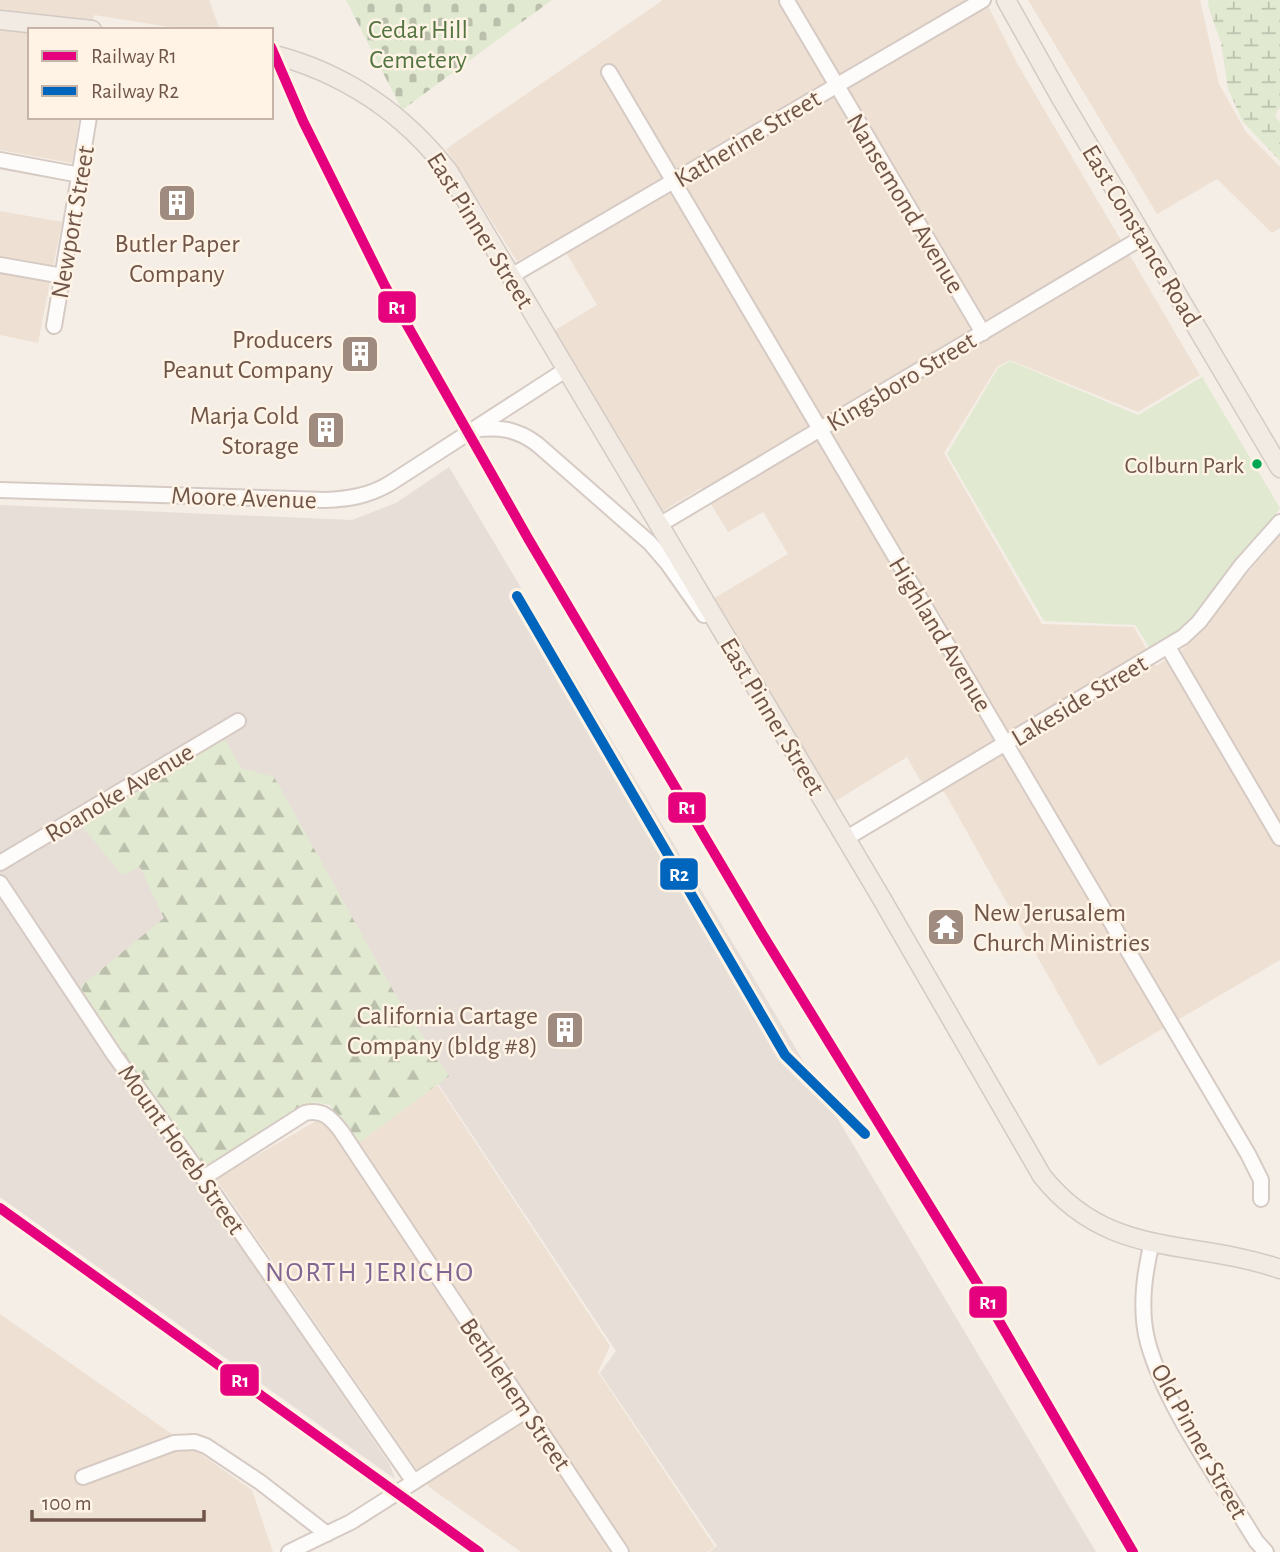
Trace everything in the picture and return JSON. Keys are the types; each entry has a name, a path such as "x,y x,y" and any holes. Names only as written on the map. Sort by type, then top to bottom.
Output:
{"main road":[{"name":"East Constance Road","path":"1006,0 1280,468"},
{"path":"0,20 74,28"},
{"name":"East Pinner Street","path":"273,55 323,71 371,97 424,141 449,172 1042,1176 1062,1199 1087,1219 1125,1236 1267,1264 1280,1269"}],"street":[{"name":"Nansemond Avenue","path":"787,1 983,333"},
{"name":"Katherine Street","path":"511,276 979,1"},
{"name":"Highland Avenue","path":"609,72 1248,1154 1261,1180 1261,1199"},
{"name":"Newport Street","path":"54,326 89,119"},
{"path":"0,159 80,174"},
{"name":"Kingsboro Street","path":"659,525 1143,237"},
{"path":"0,265 63,276"},
{"name":"Moore Avenue","path":"0,490 351,499 383,487 567,369"},
{"name":"Moore Avenue","path":"468,431 492,427 528,437 650,543 668,564 759,693"},
{"name":"Lakeside Street","path":"845,839 1168,647 1199,622 1234,575 1280,522"},
{"path":"1168,647 1280,837"},
{"name":"Roanoke Avenue","path":"0,863 238,721"},
{"name":"Mount Horeb Street","path":"0,883 115,1056 414,1482"},
{"name":"Bethlehem Street","path":"203,1178 305,1113 321,1112 328,1116 341,1131 621,1552"},
{"name":"Old Pinner Street","path":"1152,1242 1143,1288 1148,1343 1176,1407 1256,1541 1266,1552"},
{"path":"289,1552 327,1534 527,1410"},
{"path":"83,1477 174,1443 195,1442 206,1446 260,1482 327,1534"}],"shaded area":[{"path":"0,0 209,0 219,28 176,28 94,15 91,28 28,28 28,119 79,119 72,163 0,150"},
{"path":"663,0 985,0 1018,65 1200,375 1138,412 1010,360 997,367 944,453 1042,624 1134,627 1156,666 1183,649 1280,535 1280,960 1099,1066 945,793 920,780 907,757 834,802 713,599 788,554 763,512 728,532 701,488 663,511 555,330 597,305 558,239 517,261 446,149"},
{"path":"1028,0 1200,0 1219,84 1246,132 1280,167 1280,228 1272,233 1217,179 1157,214"},
{"path":"0,211 62,222 38,343 0,335"},
{"path":"449,467 1096,1552 709,1552 717,1546 600,1373 616,1351 409,1040 146,1105 390,1465 395,1479 0,1197 0,505 352,520 396,503"},
{"path":"421,1060 610,1346 598,1372 715,1547 707,1552 521,1552 429,1487 216,1179"},
{"path":"0,1314 252,1490 273,1552 0,1552"}],"green space":[{"name":"Cedar Hill Cemetery","path":"346,0 552,0 402,110"},
{"path":"1208,0 1280,0 1280,107 1275,116 1280,122 1280,161 1243,122 1228,89 1221,43"},
{"name":"Colburn Park","path":"1010,361 1138,415 1202,377 1280,508 1183,629 1149,647 1135,625 1044,621 947,454 998,368"},
{"path":"222,735 241,768 274,777 395,994 449,1076 356,1145 330,1105 314,1102 201,1169 80,987 164,918 140,867 122,875 78,821"}],"rail line":[{"name":"R1","path":"273,52 303,121 385,286 529,540 761,932 977,1283 1133,1552"},
{"name":"R2","path":"517,596 785,1055 865,1134"},
{"name":"R1","path":"0,1208 479,1552"}],"place":[{"name":"Butler Paper Company","path":"177,203"},
{"name":"Producers Peanut Company","path":"360,354"},
{"name":"Marja Cold Storage","path":"326,430"},
{"name":"Colburn Park","path":"1257,464"},
{"name":"New Jerusalem Church Ministries","path":"946,927"},
{"name":"California Cartage Company (bldg #8)","path":"565,1030"}],"district":[{"name":"NORTH JERICHO","path":"370,1271"}]}
